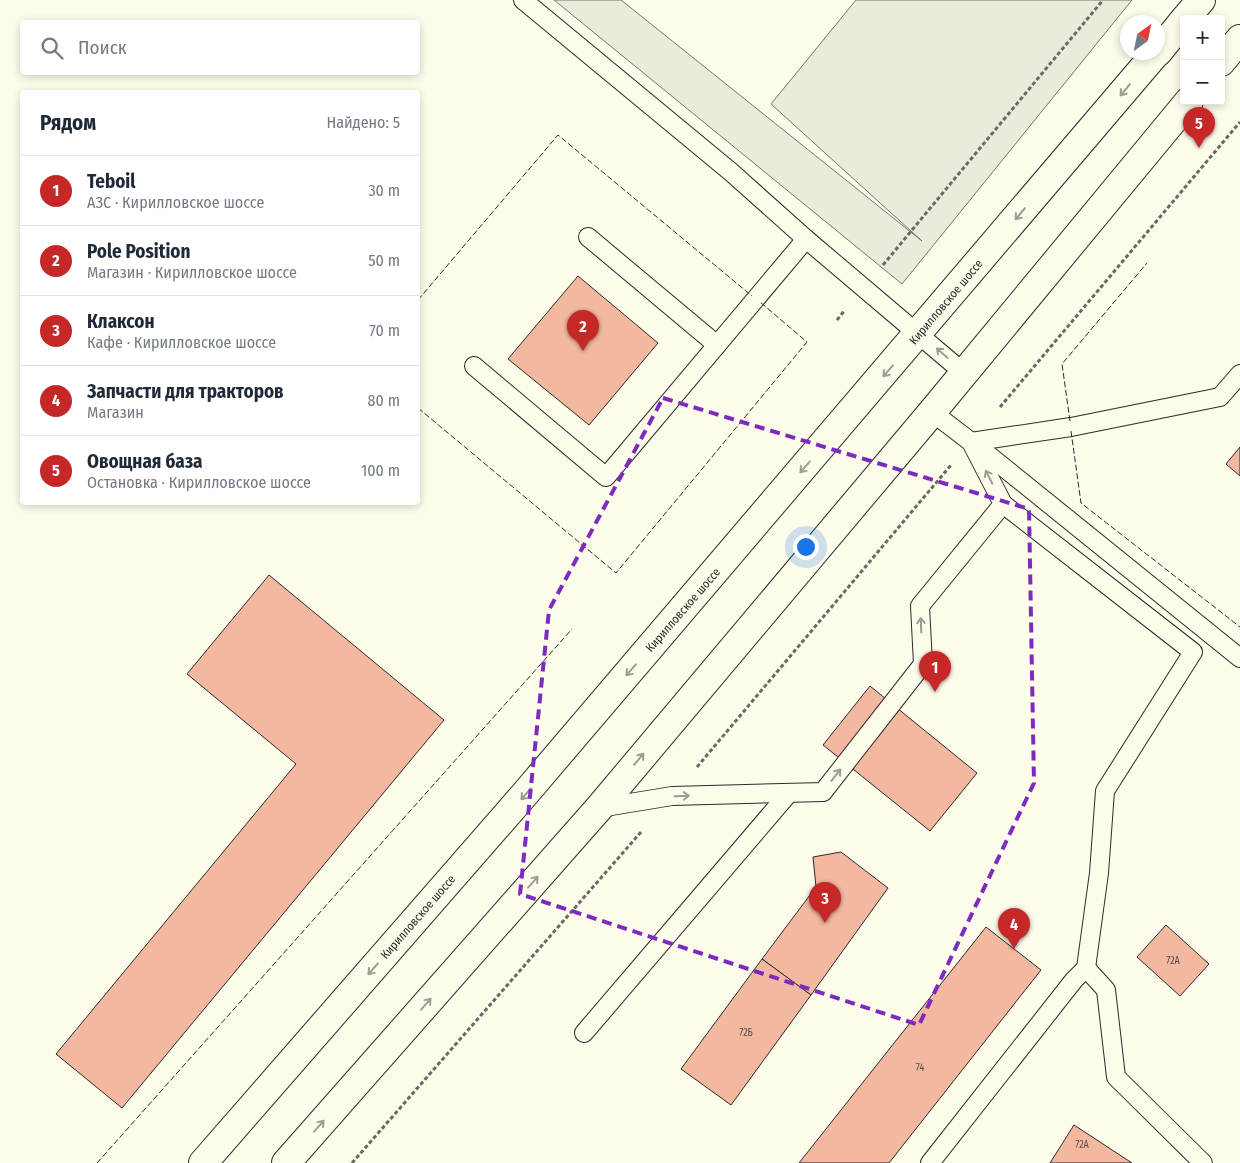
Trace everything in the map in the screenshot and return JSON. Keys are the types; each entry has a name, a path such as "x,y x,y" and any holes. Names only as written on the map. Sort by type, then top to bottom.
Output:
{"main road":[{"name":"Кирилловское шоссе","path":"1188,15 1201,0"},
{"name":"Кирилловское шоссе","path":"1165,43 1180,25"},
{"path":"1223,60 1240,39"},
{"name":"Кирилловское шоссе","path":"203,1163 531,788 1150,60"},
{"path":"286,1163 599,808 932,412 1186,105"}],"lane":[{"path":"523,0 731,172 806,239 964,373"},
{"path":"588,237 717,345"},
{"path":"474,366 606,477 806,239"},
{"path":"971,442 1071,428 1220,397 1240,374"},
{"path":"932,412 1240,658"},
{"path":"930,1163 1074,980 1086,968 1099,873 1105,791 1193,652 1002,504 971,442"},
{"path":"599,808 672,796 823,792 923,664 920,606 1002,504"},
{"path":"584,1032 789,793"},
{"path":"1086,968 1106,990 1116,1077 1203,1163"}],"path":[{"path":"837,320 1102,0"},
{"path":"352,1163 672,796 1240,122"}],"highlighted area":[{"path":"663,398 1029,509 1034,783 919,1025 520,894 549,610"}],"shaded area":[{"path":"554,0 621,0 922,241 771,104 856,0 1132,0 902,284"}],"building":[{"path":"578,276 658,343 589,425 508,359"},
{"path":"1240,447 1240,476 1226,464"},
{"path":"269,575 444,720 122,1108 56,1054 296,764 187,674"},
{"path":"870,686 977,773 930,831 823,745"},
{"path":"841,852 888,888 811,995 762,959 816,887 813,857"},
{"path":"1166,925 1209,964 1180,996 1137,957"},
{"path":"986,927 1041,970 889,1163 799,1163"},
{"path":"762,959 811,995 731,1105 681,1069"},
{"path":"1074,1125 1132,1163 1050,1163"}],"fence":[{"path":"420,298 558,135 752,296"},
{"path":"1070,421 1062,364 1147,263"},
{"path":"420,410 616,573 807,342 760,302"},
{"path":"1071,431 1081,503 1240,627"},
{"path":"97,1163 572,629"}],"place":[{"name":"Овощная база","path":"1199,148"},
{"name":"Pole Position","path":"583,351"},
{"name":"Teboil","path":"935,692"},
{"name":"Клаксон","path":"825,923"},
{"name":"Запчасти для тракторов","path":"1014,949"}]}
